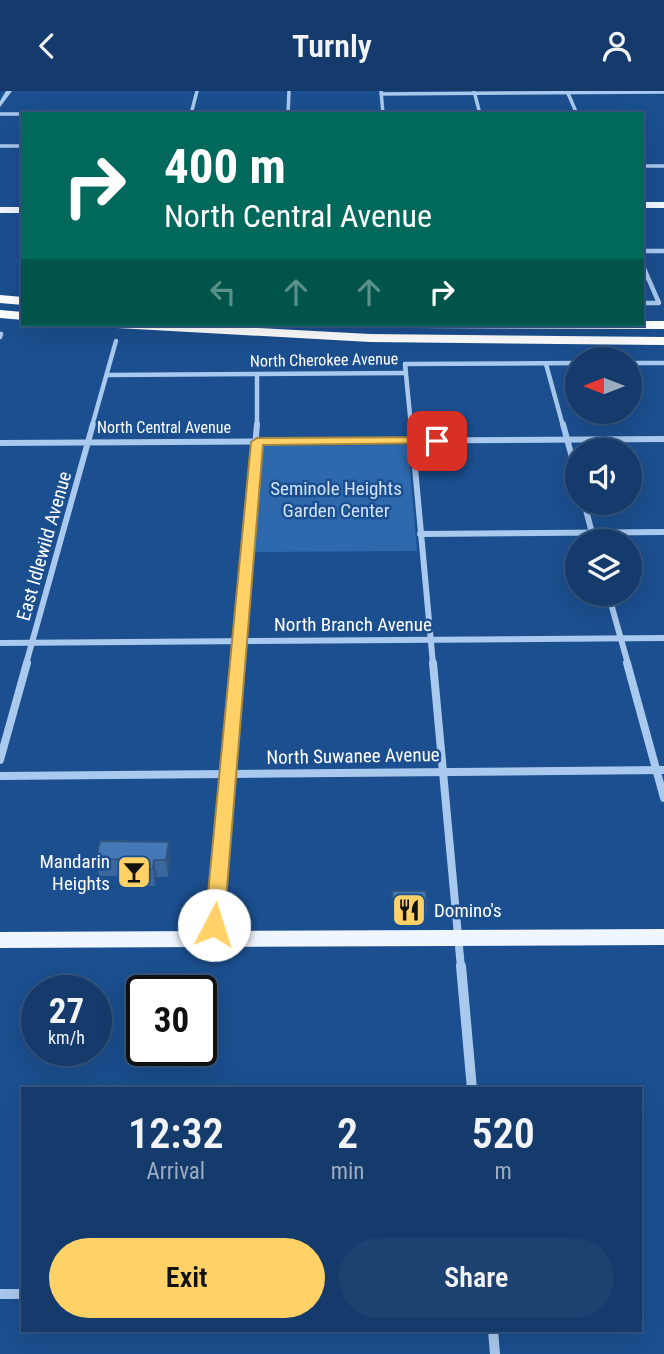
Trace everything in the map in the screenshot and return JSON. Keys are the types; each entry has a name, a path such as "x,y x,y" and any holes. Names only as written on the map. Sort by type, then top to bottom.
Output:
{"highway":[{"path":"0,299 21,301"},
{"path":"644,316 662,307"},
{"path":"0,314 21,316"},
{"path":"644,325 664,325"},
{"path":"150,326 346,338 664,341"},
{"path":"525,341 664,351"}],"main road":[{"path":"644,205 664,205"},
{"path":"0,210 21,210"},
{"path":"0,940 664,937"}],"street":[{"path":"0,105 9,91"},
{"path":"192,112 197,91"},
{"path":"288,112 289,91"},
{"path":"383,112 381,92 660,91 664,101"},
{"path":"474,92 479,112"},
{"path":"568,92 576,112"},
{"path":"0,114 21,114"},
{"path":"0,146 21,146"},
{"path":"644,166 664,166"},
{"path":"644,251 664,251"},
{"path":"644,268 662,307"},
{"path":"644,303 662,307"},
{"name":"East Idlewild Avenue","path":"0,760 116,341"},
{"name":"North Cherokee Avenue","path":"107,375 406,373 405,364 565,363"},
{"path":"642,363 664,363"},
{"path":"546,364 566,438"},
{"path":"406,373 472,1087"},
{"path":"213,939 257,442 257,374"},
{"name":"North Central Avenue","path":"642,439 664,439"},
{"name":"North Central Avenue","path":"0,443 565,440"},
{"path":"420,534 565,533"},
{"path":"642,533 664,533"},
{"path":"611,606 660,770 664,798"},
{"name":"North Branch Avenue","path":"0,643 664,638"},
{"name":"North Suwanee Avenue","path":"0,776 660,770"},
{"path":"0,1294 21,1294"},
{"path":"493,1332 495,1354"}],"green space":[{"name":"Seminole Heights Garden Center","path":"408,445 417,551 255,552 263,446"}],"building":[{"path":"100,841 169,842 166,860 154,860 153,869 141,869 143,860 96,859"},
{"path":"392,891 426,891 427,907 393,907"}],"place":[{"name":"Mandarin Heights","path":"134,872"},
{"name":"Domino's","path":"409,910"}],"route":[{"path":"214,925 257,442 437,441"}]}
